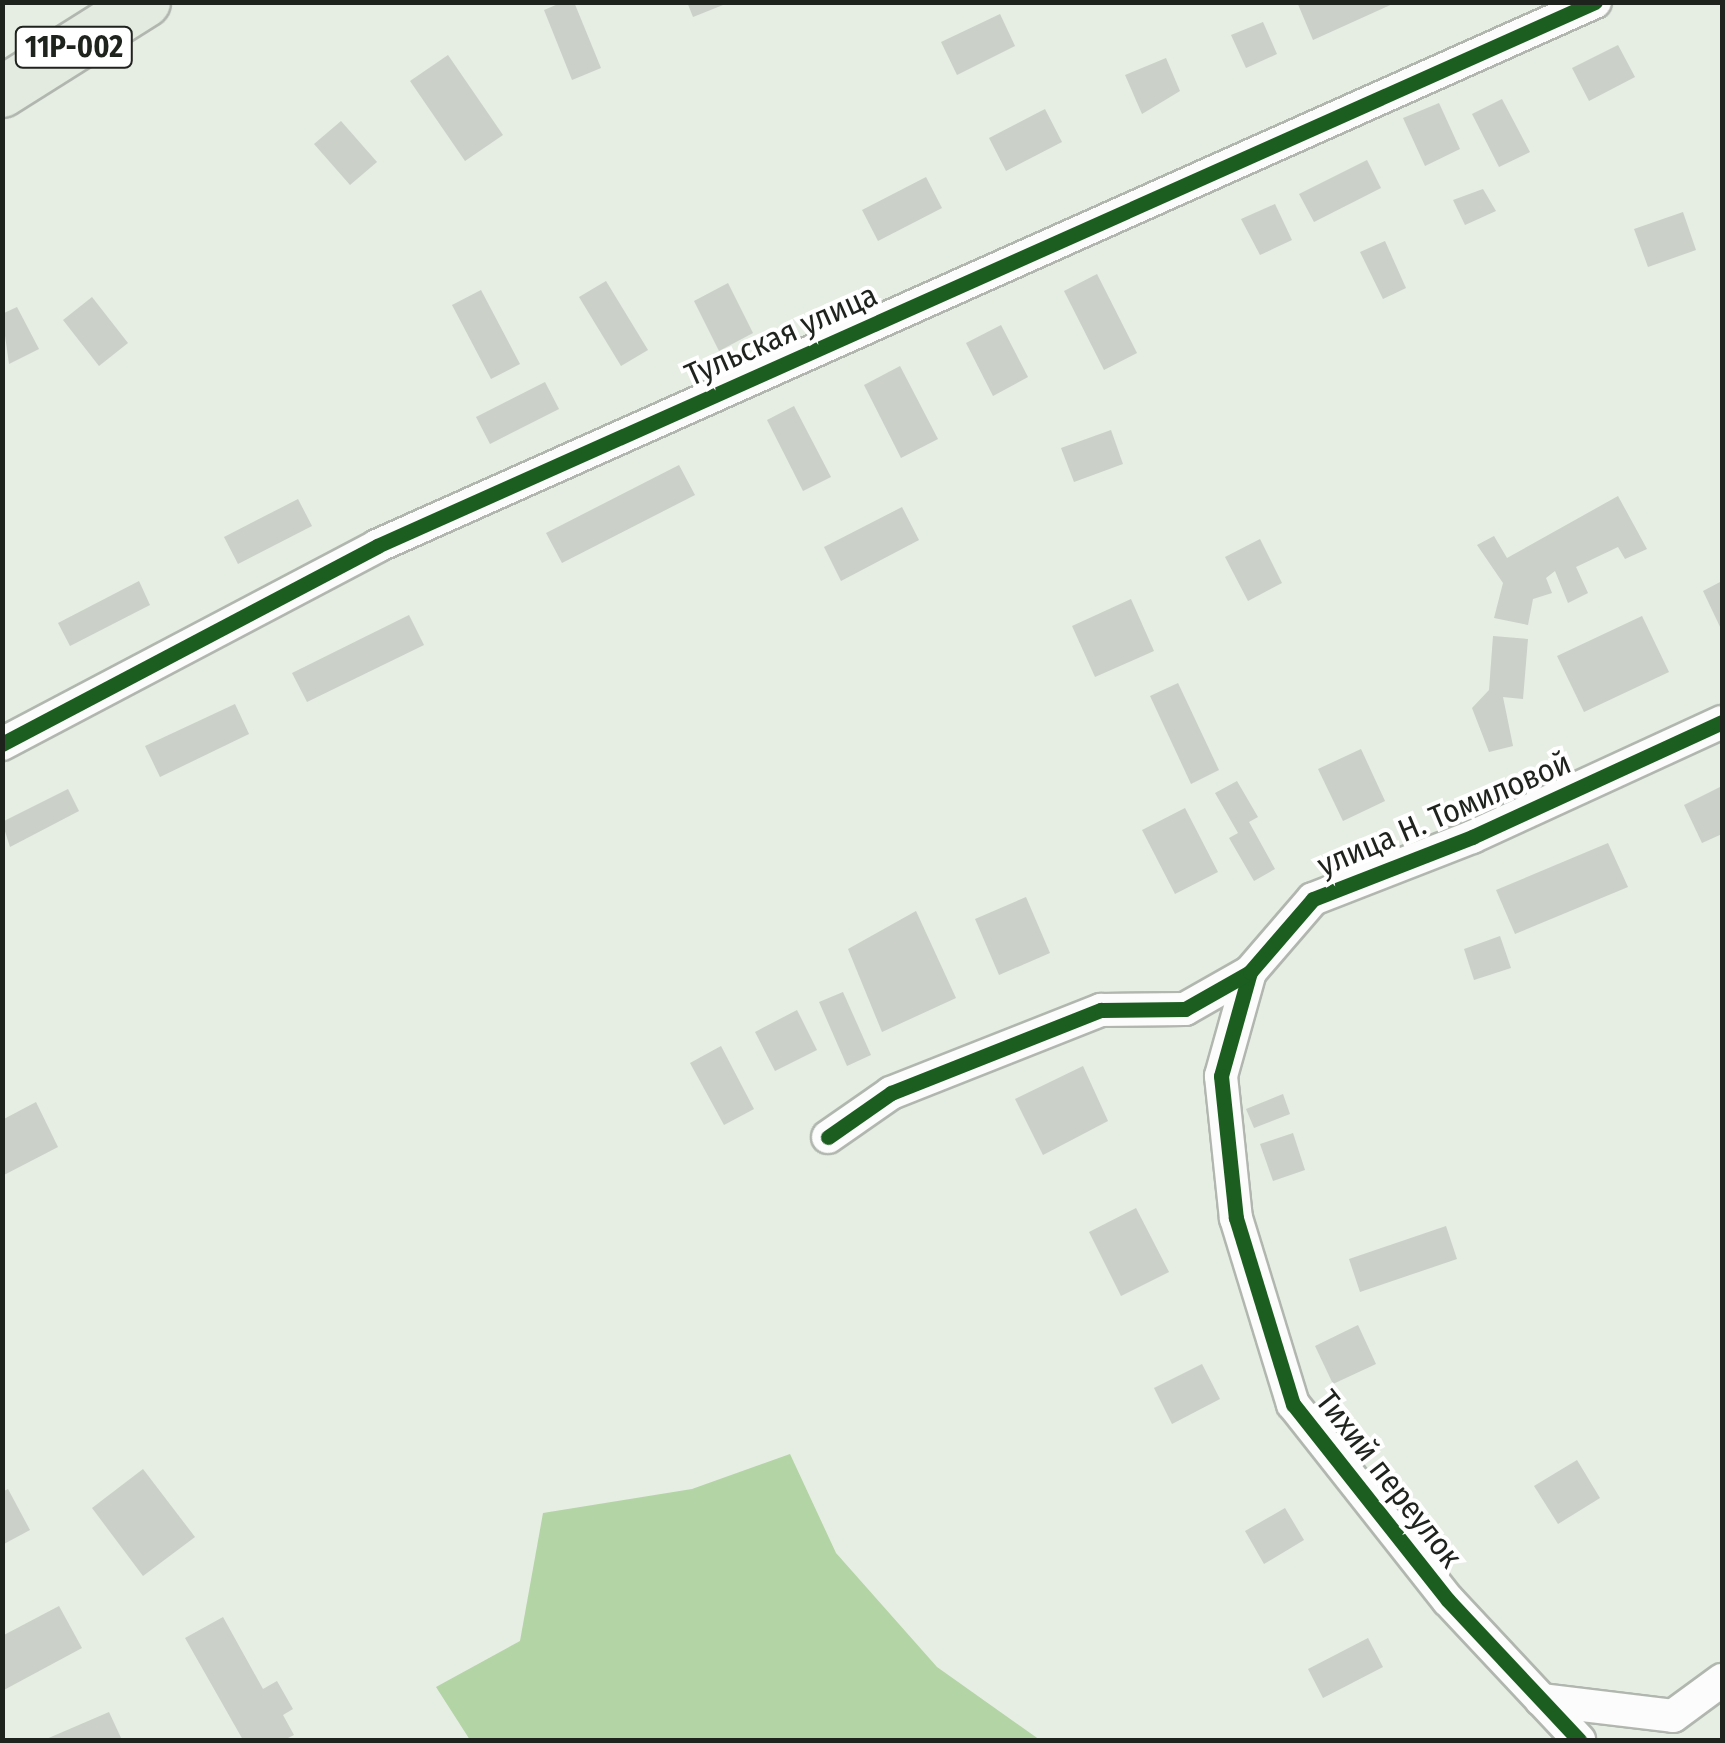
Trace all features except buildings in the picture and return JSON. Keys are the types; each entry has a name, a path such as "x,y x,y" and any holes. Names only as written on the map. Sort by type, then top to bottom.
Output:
{"main road":[{"name":"11Р-002","path":"2,92 145,2"}],"street":[{"name":"Тульская улица","path":"2,744 378,546 1595,2"},
{"name":"улица Н. Томиловой","path":"828,1137 891,1092 1101,1010 1186,1009 1250,972 1313,899 1472,837 1722,722"},
{"name":"Тихий переулок","path":"1250,972 1221,1076 1236,1218 1293,1404 1448,1600 1579,1740"},
{"path":"1541,1700 1673,1716 1722,1680"}],"green space":[{"path":"790,1454 836,1553 937,1667 1040,1740 470,1740 436,1687 520,1641 543,1513 692,1489"}],"cycle path":[{"path":"2,744 377,546 1595,2"},
{"path":"828,1137 891,1093 1101,1010 1185,1009 1250,972 1313,899 1472,837 1722,722"},
{"path":"1250,972 1221,1076 1236,1218 1293,1404 1448,1600 1579,1740"}]}
